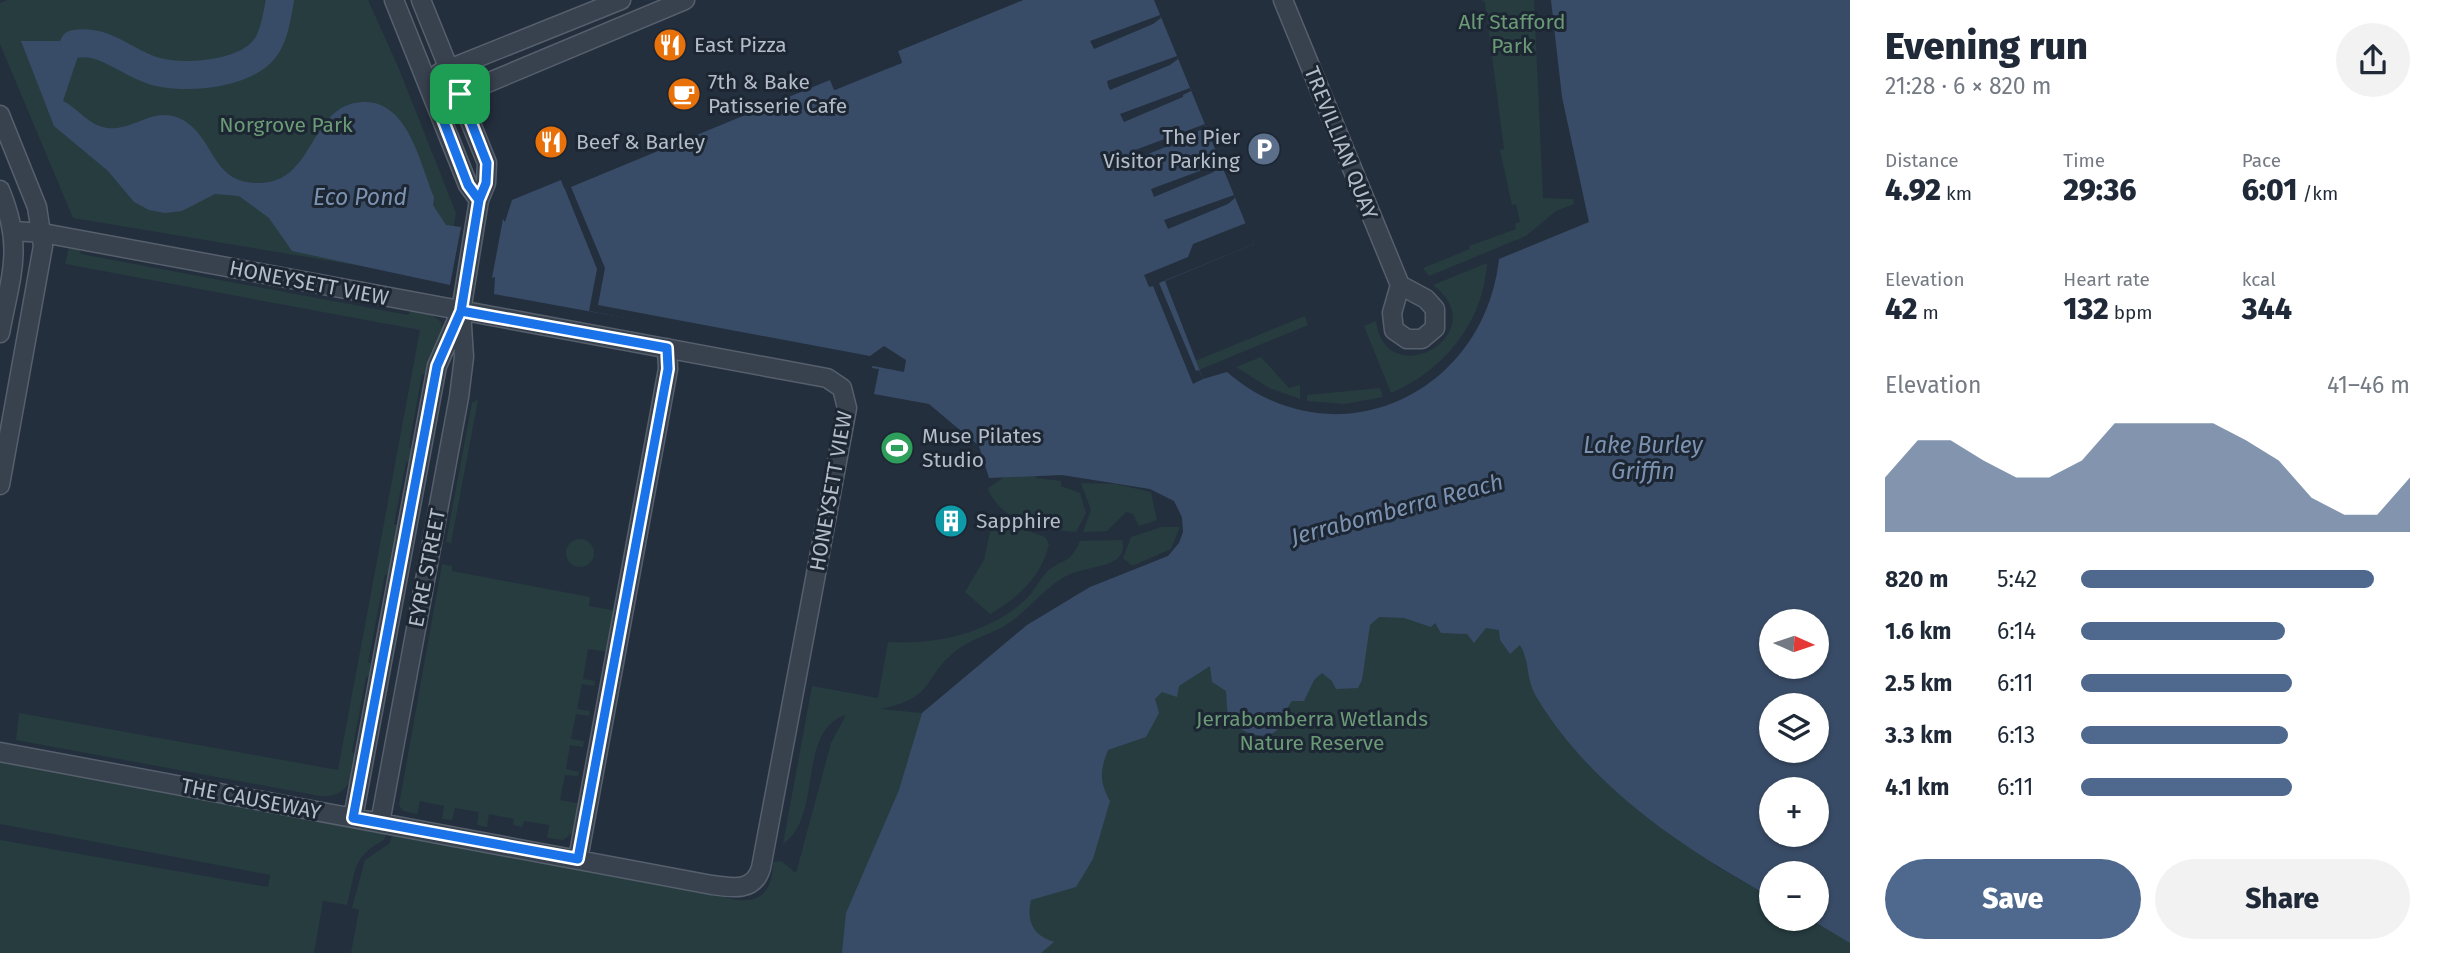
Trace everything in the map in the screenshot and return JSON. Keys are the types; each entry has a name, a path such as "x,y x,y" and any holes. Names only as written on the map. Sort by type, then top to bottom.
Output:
{"street":[{"path":"394,0 468,185 479,200"},
{"name":"EYRE STREET","path":"380,823 459,397 464,357 461,311 479,200 486,183 487,163 421,0"},
{"path":"426,78 621,0"},
{"path":"437,104 685,0"},
{"name":"TREVILLIAN QUAY","path":"1283,0 1400,285"},
{"path":"0,115 34,200 43,233 41,264 1,479"},
{"path":"0,190 14,231 14,259 0,333"},
{"name":"HONEYSETT VIEW","path":"14,231 43,233 831,379 842,388 847,404 763,856 758,875 749,885"},
{"name":"EYRE STREET","path":"353,818 437,366 461,311"},
{"path":"578,859 665,382 667,348"},
{"name":"THE CAUSEWAY","path":"0,752 723,887 749,885"}],"green space":[{"name":"Norgrove Park","path":"8,0 368,0 399,69 456,213 445,280 73,218 0,44 0,3"},
{"name":"Alf Stafford Park","path":"1481,0 1534,0 1543,198 1573,199 1574,204 1556,211 1526,236 1429,276 1423,268 1470,249 1469,246 1516,229 1515,224 1520,222 1516,204 1512,205 1500,150 1504,149 1485,2"},
{"path":"69,247 79,247 81,254 408,315 412,309 429,313 441,322 442,335 428,374 422,374 409,447 414,451 411,461 406,462 394,524 399,526 391,574 385,575 368,662 374,665 372,675 366,677 352,752 357,755 348,785 337,794 320,796 16,740 19,713 338,770 420,330 65,264"},
{"path":"1487,263 1478,305 1458,342 1428,372 1391,393 1364,326 1376,321 1384,343 1398,354 1415,355 1432,349 1446,337 1452,321 1449,303 1433,285"},
{"path":"1305,316 1308,325 1199,370 1195,361"},
{"path":"1261,357 1289,388 1300,385 1300,399 1269,388 1236,367"},
{"path":"1380,388 1383,397 1345,404 1307,401 1307,395"},
{"path":"478,400 451,543 446,542 472,403"},
{"name":"Jerrabomberra Wetlands Nature Reserve","path":"1408,401 1716,866 1759,890 1759,931 1829,931 1829,925 1850,934 1850,953 351,953 359,910 352,908 365,860 389,844 393,833 732,899 753,899 767,888 772,877 773,862 781,861 796,873 831,743 846,715 831,724 821,738 803,814 795,831 783,844 812,686 878,698 888,642 944,639 979,628 1012,611 1026,599 1050,569 1071,556 1080,541 1122,540 1123,549 1115,560 1062,578 1009,623 957,650 920,693 911,699 880,709 922,713 936,709 1173,558"},
{"path":"1035,475 1036,478 1061,481 1061,486 1080,493 1086,513 1076,532 1051,529 1015,518 996,503 989,492 988,488 1006,476"},
{"path":"1081,483 1116,484 1151,492 1157,520 1139,526 1133,514 1126,512 1107,531 1083,532 1091,510"},
{"path":"993,518 1045,537 1049,544 1035,576 1010,601 990,614 965,592 984,560"},
{"path":"1162,527 1180,527 1171,549 1132,566 1123,558 1131,537"},
{"path":"580,539 590,543 594,553 590,563 580,567 570,563 566,553 570,543"},
{"path":"442,564 452,566 452,571 590,597 589,606 617,611 609,652 588,649 583,679 595,681 594,686 582,684 577,709 590,711 589,716 576,714 571,739 584,741 583,747 570,745 566,769 579,772 578,776 565,775 560,800 581,804 576,830 563,840 547,838 549,825 524,821 522,827 513,825 514,819 489,814 487,827 477,825 479,812 455,808 452,820 442,819 444,806 420,801 417,814 403,811 399,805"},
{"path":"0,759 387,832 384,840 373,846 356,866 347,905 323,901 314,953 0,953 0,840 268,887 270,875 0,824"}],"water":[{"name":"Lake Burley Griffin","path":"1023,0 1154,0 1254,244 1165,281 1203,379 1227,372 1269,399 1312,412 1356,413 1397,401 1434,379 1465,347 1487,307 1499,259 1589,222 1562,97 1551,0 1850,0 1850,943 1829,930 1829,861 1759,861 1759,890 1672,836 1611,787 1584,760 1559,730 1533,691 1520,645 1510,654 1500,640 1499,630 1486,628 1474,643 1467,634 1441,633 1435,623 1431,627 1404,618 1379,617 1370,625 1362,680 1358,688 1336,689 1332,681 1322,673 1314,680 1304,701 1292,701 1278,728 1271,734 1251,734 1233,723 1228,713 1226,691 1212,682 1210,666 1179,686 1177,697 1162,692 1155,699 1159,713 1146,737 1108,750 1102,776 1110,801 1093,859 1076,887 1031,900 1030,915 1033,927 1041,936 1054,942 1041,953 842,953 846,913 899,790 922,713 1027,625 1090,587 1168,556 1179,543 1183,532 1182,517 1174,501 1150,489 1062,475 989,478 979,446 929,404 874,394 879,369 872,368 873,363 494,294 495,277 492,278 503,219 505,222 512,200 561,180 564,188 571,186 830,79 835,90 902,62 898,51"},
{"name":"Eco Pond","path":"21,41 83,41 63,101 94,124 107,128 127,126 163,115 183,120 194,128 223,169 232,177 245,182 261,183 279,179 293,170 321,128 332,115 345,106 363,102 378,104 391,111 402,122 417,151 434,197 433,205 446,225 461,227 450,285 292,251 269,218 239,196 215,194 182,211 165,213 149,210 134,202 108,171 54,126"}],"pier":[{"path":"1014,0 1023,0 898,51 902,63 834,90 830,80 571,187 605,268 598,305 870,356 884,346 906,360 904,372 589,311 597,269 560,177 566,184 570,183 829,76 836,86 897,61 896,48"},
{"path":"1160,15 1161,18 1153,24 1094,49 1090,41"},
{"path":"1177,56 1178,59 1170,65 1110,90 1108,86 1107,81"},
{"path":"1190,88 1191,91 1183,97 1124,122 1120,114"},
{"path":"1205,124 1206,128 1198,131 1198,134 1138,158 1135,150"},
{"path":"1221,163 1222,166 1213,169 1214,172 1154,197 1151,189"},
{"path":"1234,195 1235,198 1228,204 1168,229 1164,220"},
{"path":"1246,223 1254,244 1159,283 1196,371 1199,370 1203,379 1193,384 1153,286 1149,287 1144,275 1188,257 1193,244"}],"waterway":[{"path":"74,44 86,43 106,48 143,67 167,74 214,73 244,64 266,47 274,30 280,0"}],"place":[{"name":"East Pizza","path":"670,45"},
{"name":"7th & Bake Patisserie Cafe","path":"684,94"},
{"name":"Beef & Barley","path":"551,142"},
{"name":"The Pier Visitor Parking","path":"1264,149"},
{"name":"Muse Pilates Studio","path":"897,448"},
{"name":"Sapphire","path":"951,521"}],"route":[{"path":"460,94 437,104 468,185 479,200 465,288 461,311 667,348 668,369 578,859 353,818 437,366 461,311 479,200 486,183 487,163 460,94"}],"water label":[{"name":"Jerrabomberra Reach","path":"1397,509"}]}
